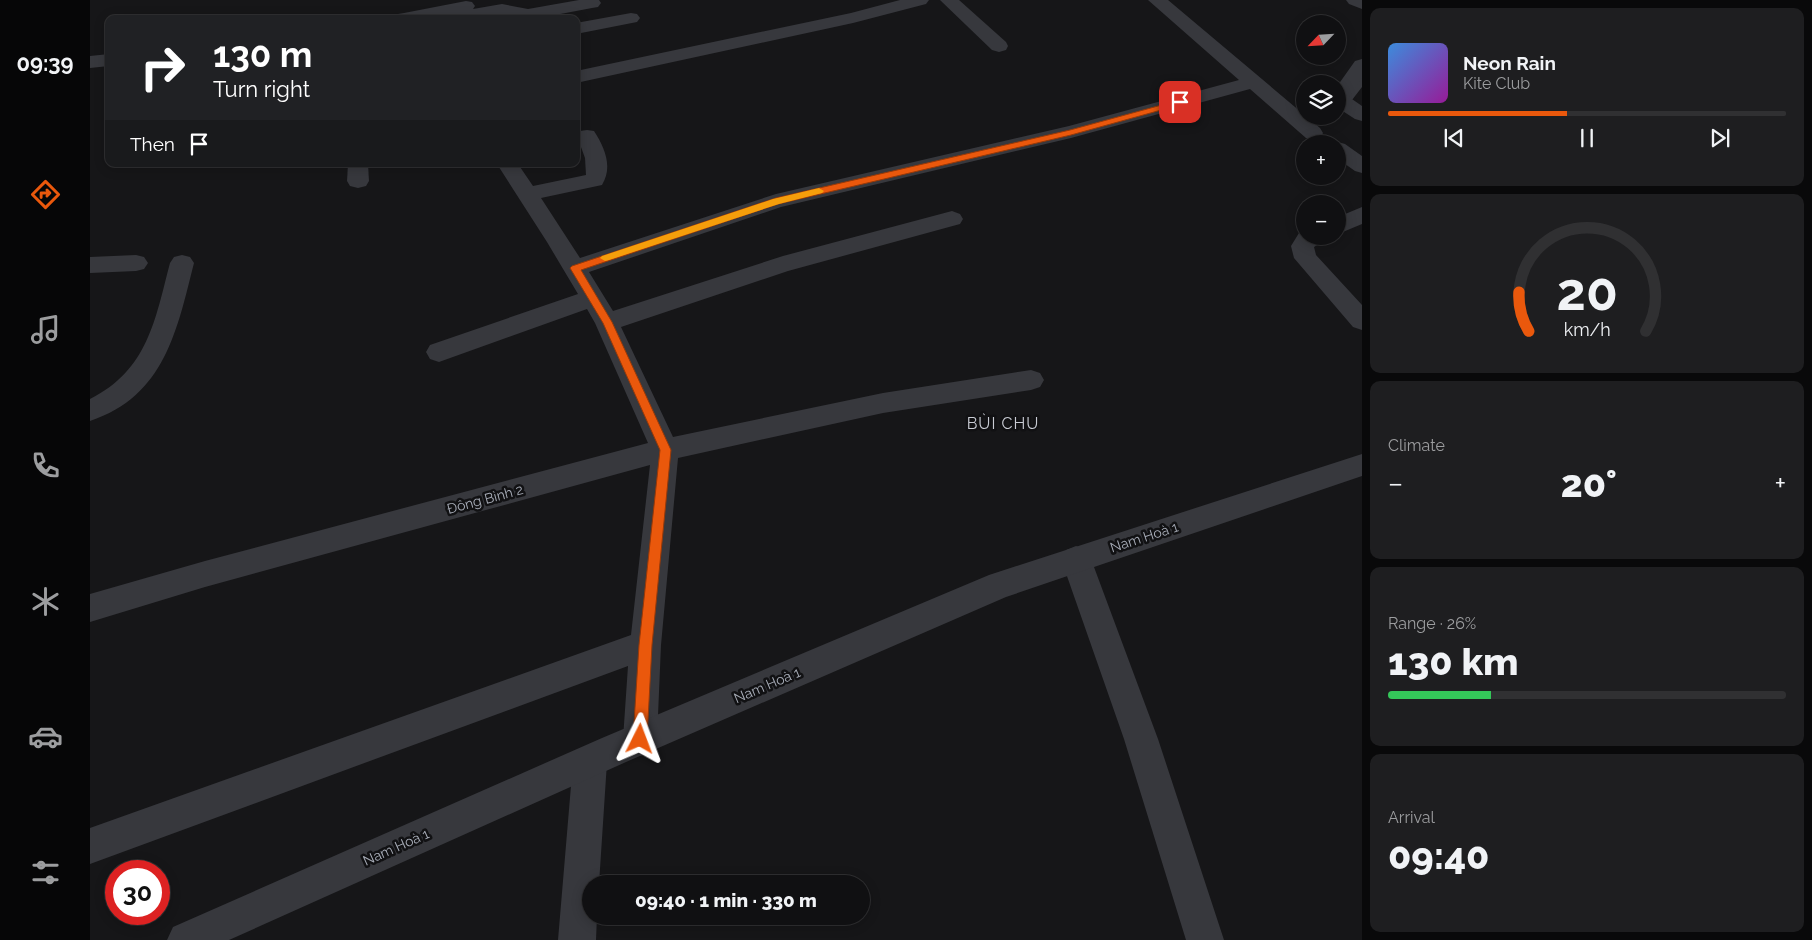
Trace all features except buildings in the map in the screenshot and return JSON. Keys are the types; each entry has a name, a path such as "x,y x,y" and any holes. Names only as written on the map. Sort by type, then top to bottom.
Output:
{"street":[{"path":"401,14 499,0"},
{"path":"580,76 828,23 920,0"},
{"path":"950,0 999,46"},
{"path":"1157,0 1253,82 1323,131"},
{"path":"1355,0 1362,4"},
{"path":"471,15 502,10 528,14 592,3"},
{"path":"580,28 631,18"},
{"path":"90,62 105,60"},
{"path":"1346,88 1362,65"},
{"path":"575,268 776,201 1071,132 1253,82"},
{"path":"1346,104 1362,115"},
{"path":"527,194 594,180 598,176 598,169 586,136"},
{"path":"1346,155 1362,166"},
{"path":"509,167 575,268 607,322 665,450 646,645 640,739"},
{"path":"1346,222 1362,215"},
{"path":"607,322 784,264 952,219"},
{"path":"1303,245 1306,258 1362,321"},
{"path":"90,265 136,263"},
{"path":"90,410 112,400 144,369 159,343 182,263"},
{"path":"439,352 593,298"},
{"name":"Đông Bình 2","path":"90,608 205,574 665,450 883,403 1031,380"},
{"name":"Nam Hoà 1","path":"186,940 640,739 1000,585 1362,465"},
{"path":"1076,559 1141,739 1205,940"},
{"path":"90,846 646,645"},
{"path":"577,940 590,762"}],"lane":[{"path":"1362,80 1346,101 1362,111"}],"slow traffic":[{"path":"605,258 776,201 819,191"}],"district":[{"name":"BÙI CHU","path":"1003,423"}],"route":[{"path":"640,739 646,645 665,450 607,322 575,268 776,201 1071,132 1180,102"}]}
